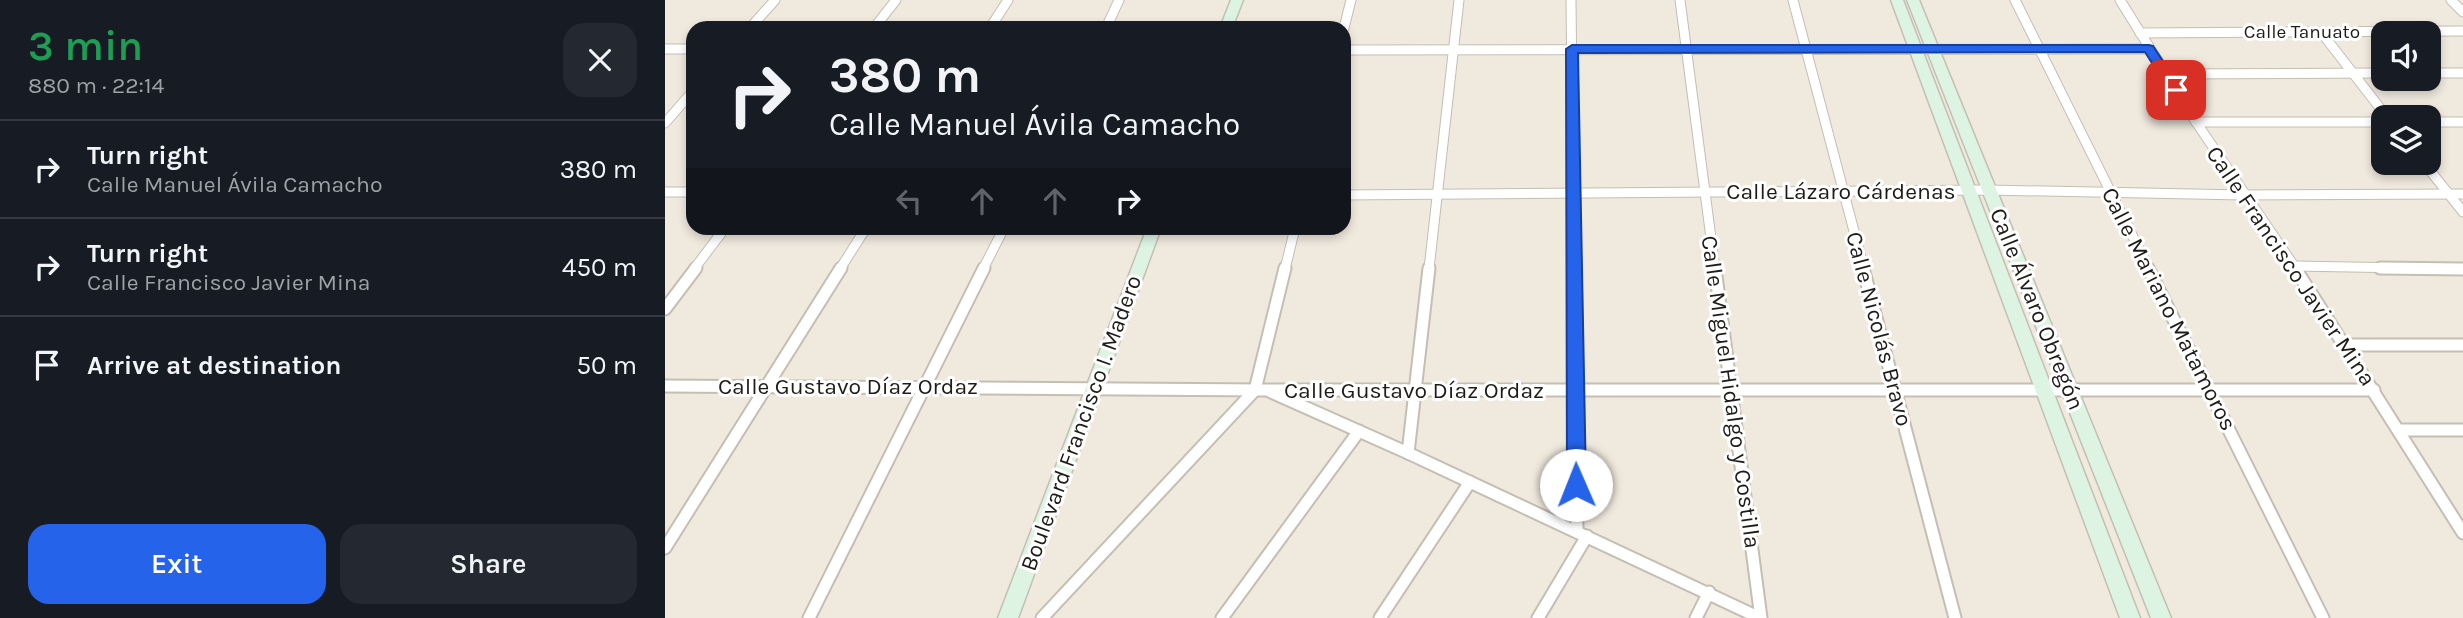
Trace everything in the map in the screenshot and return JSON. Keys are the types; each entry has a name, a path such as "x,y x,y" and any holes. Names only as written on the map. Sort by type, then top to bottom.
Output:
{"street":[{"path":"756,21 775,0"},
{"path":"880,21 896,0"},
{"path":"994,21 1008,0"},
{"path":"1109,21 1119,0"},
{"path":"1230,21 1237,0"},
{"path":"1346,21 1351,0"},
{"path":"1408,453 1459,0"},
{"path":"1538,618 1582,534 1575,390 1571,0"},
{"name":"Calle Miguel Hidalgo y Costilla","path":"1680,0 1760,618"},
{"name":"Calle Nicolás Bravo","path":"1793,0 1955,618"},
{"name":"Calle Álvaro Obregón","path":"1897,0 1924,48 1989,190 2161,618"},
{"name":"Calle Álvaro Obregón","path":"1913,0 1924,48 1969,190 2130,618"},
{"name":"Calle Mariano Matamoros","path":"2015,0 2323,618"},
{"name":"Calle Francisco Javier Mina","path":"2120,0 2243,195 2294,266 2462,530"},
{"path":"2451,0 2463,12"},
{"name":"Calle Tanuato","path":"2140,33 2463,31"},
{"path":"2321,32 2378,105"},
{"path":"665,49 686,49"},
{"path":"1351,50 2149,49"},
{"path":"2441,73 2463,72"},
{"path":"2166,74 2371,73"},
{"path":"665,123 686,100"},
{"path":"2196,122 2371,122"},
{"path":"2441,122 2463,122"},
{"path":"2434,175 2463,212"},
{"name":"Calle Lázaro Cárdenas","path":"1351,195 1842,190 2243,195 2463,194"},
{"path":"665,192 686,192"},
{"path":"665,309 720,235"},
{"path":"665,548 862,235"},
{"path":"809,618 1001,235"},
{"name":"Boulevard Francisco I. Madero","path":"1009,618 1151,235"},
{"path":"1042,618 1260,390 1293,235"},
{"path":"2294,266 2463,269"},
{"path":"2344,345 2463,345"},
{"name":"Calle Gustavo Díaz Ordaz","path":"665,386 1260,390 2374,390"},
{"path":"1260,390 1408,453 1760,618"},
{"path":"2399,430 2463,430"},
{"path":"1222,618 1359,431"},
{"path":"1380,618 1470,482"},
{"path":"1696,618 1709,592"}],"route":[{"path":"1576,485 1572,49 2149,49 2176,90"}]}
